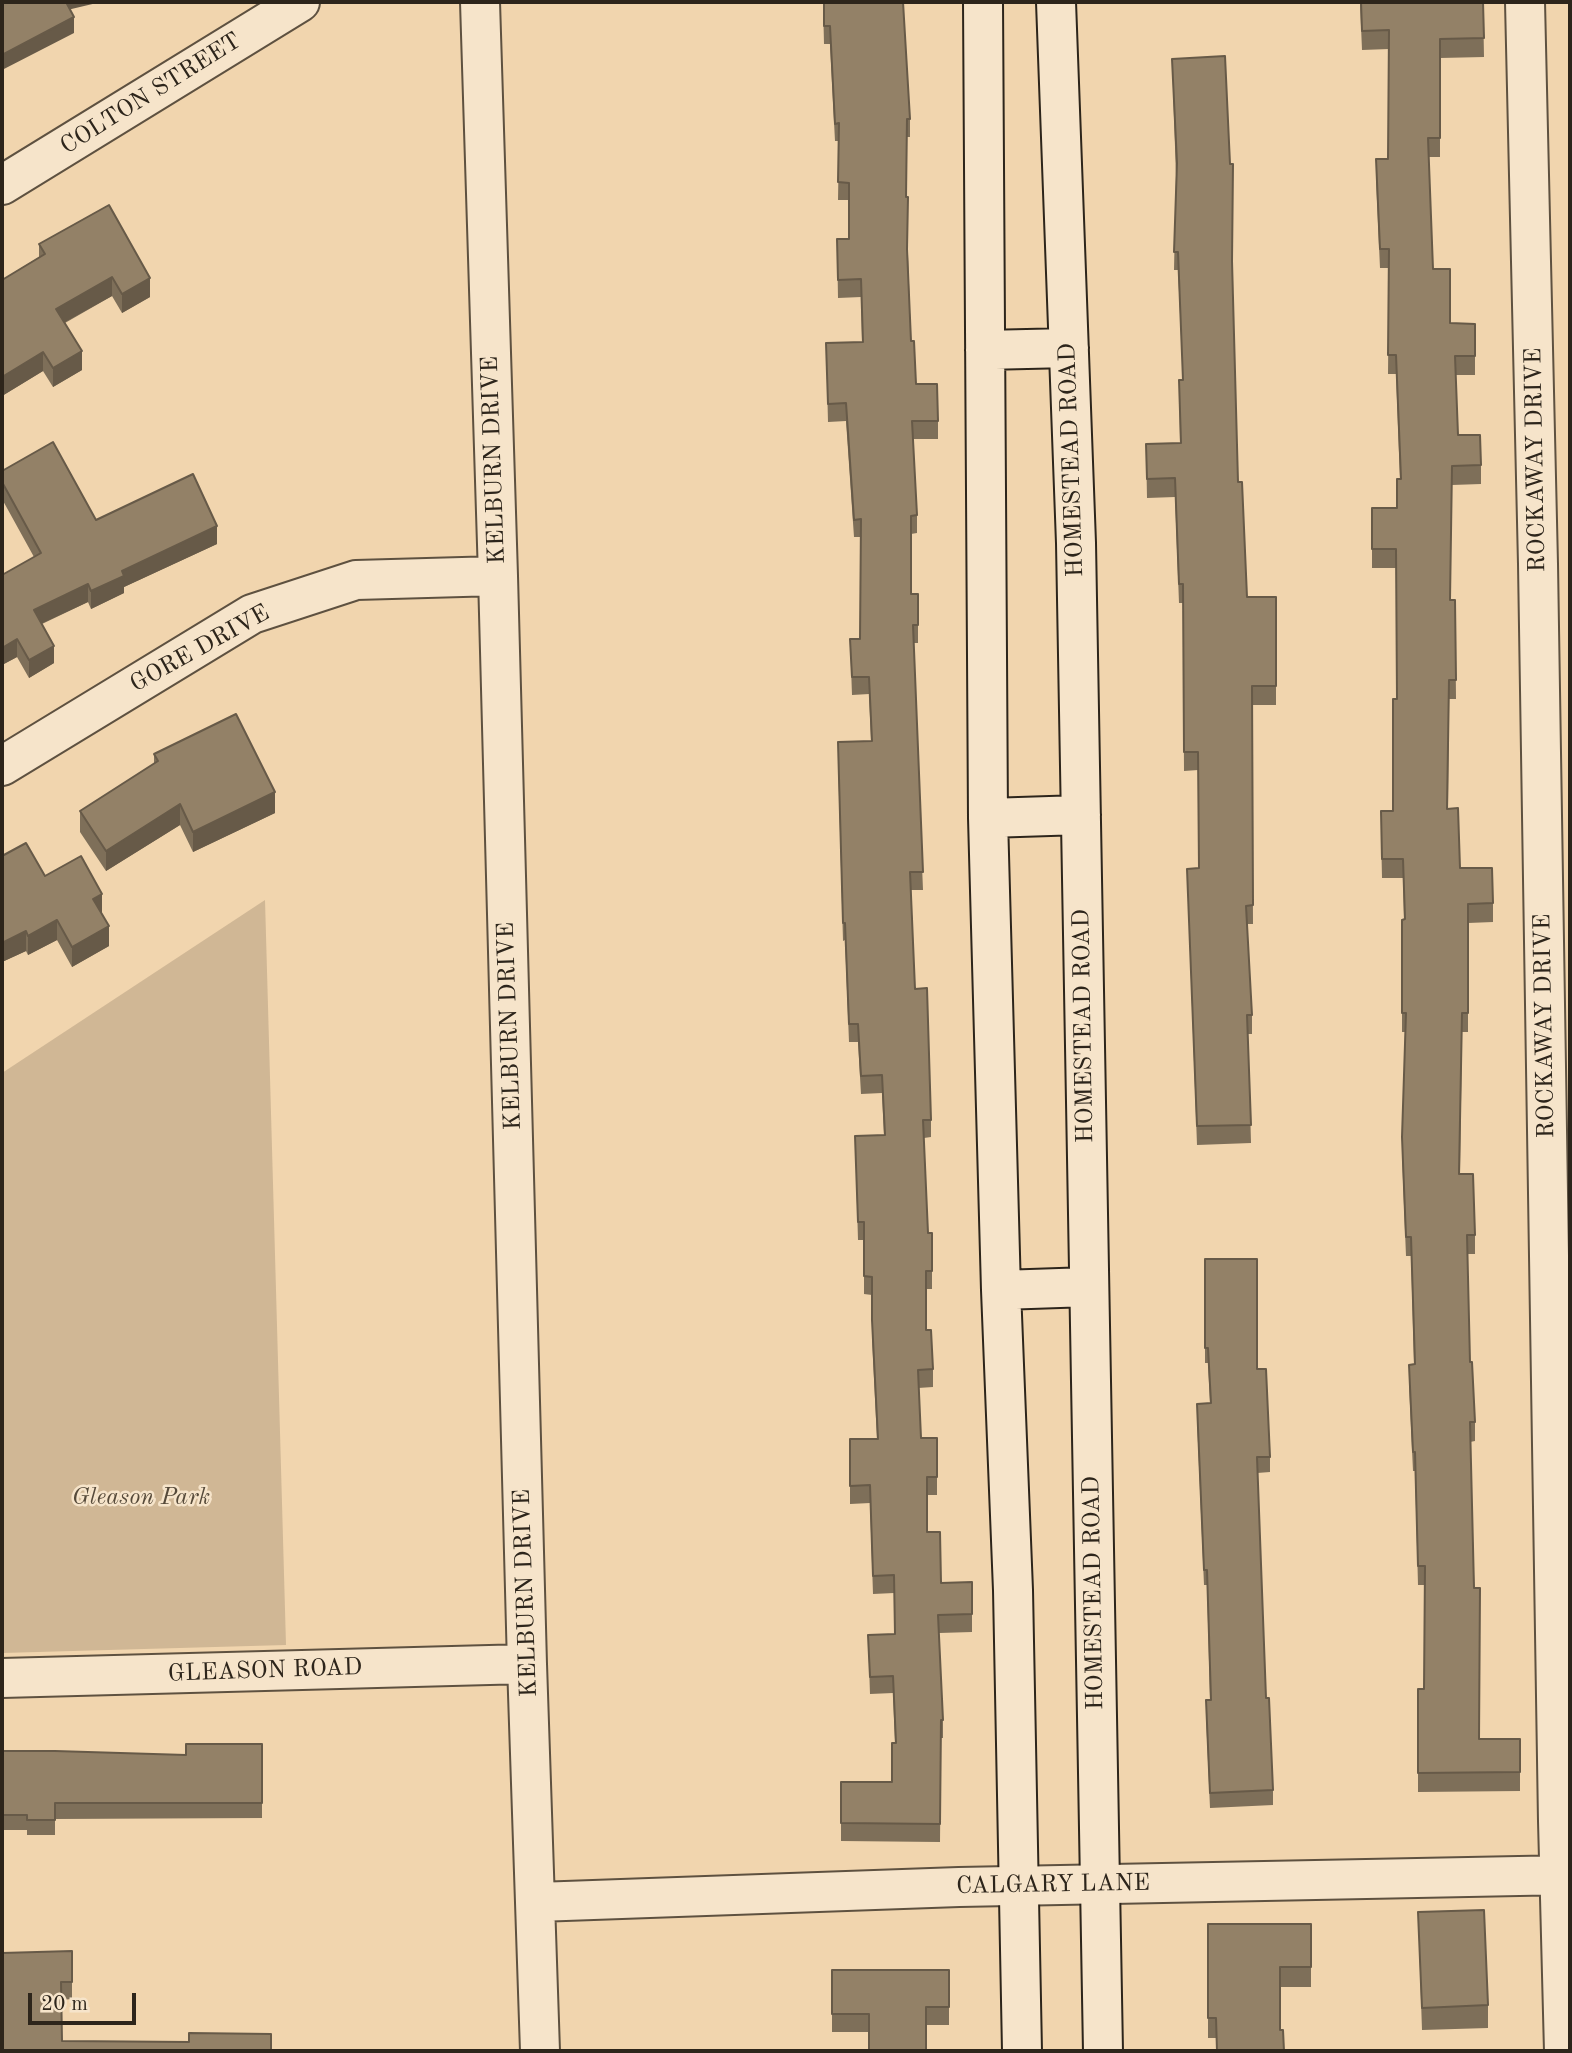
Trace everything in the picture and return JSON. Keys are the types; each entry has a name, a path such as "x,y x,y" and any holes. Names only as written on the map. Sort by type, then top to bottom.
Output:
{"street":[{"name":"COLTON STREET","path":"2,185 300,2"},
{"name":"KELBURN DRIVE","path":"480,2 540,2051"},
{"path":"983,2 988,818 1001,1290 1013,1590 1022,2051"},
{"name":"HOMESTEAD ROAD","path":"1056,2 1076,556 1103,2051"},
{"name":"ROCKAWAY DRIVE","path":"1525,2 1565,1875 1564,2051"},
{"path":"985,350 1069,348"},
{"name":"GORE DRIVE","path":"2,766 252,614 356,580 498,576"},
{"path":"988,818 1080,815"},
{"path":"1001,1290 1089,1287"},
{"name":"GLEASON ROAD","path":"2,1678 527,1664"},
{"name":"CALGARY LANE","path":"537,1902 1020,1886 1565,1875"}],"green space":[{"name":"Gleason Park","path":"265,900 286,1645 2,1653 2,1073"}],"building":[{"path":"2,2 66,2 74,17 2,55"},
{"path":"824,2 903,2 910,119 907,119 906,197 911,341 914,341 916,384 937,384 938,421 912,421 917,515 911,516 911,594 918,594 918,625 913,625 923,872 910,872 915,989 927,988 931,1120 923,1120 928,1233 932,1233 932,1271 926,1271 926,1330 931,1330 933,1369 918,1370 921,1438 937,1438 937,1477 927,1477 927,1532 940,1532 941,1583 972,1582 972,1614 938,1615 943,1720 940,1824 841,1823 841,1782 892,1782 892,1743 896,1743 893,1676 870,1677 868,1635 895,1634 894,1575 873,1576 870,1485 850,1486 850,1439 878,1439 872,1277 864,1276 864,1222 858,1222 855,1136 885,1135 882,1075 861,1076 858,1024 849,1024 843,923 838,742 872,741 869,677 852,677 850,639 860,639 861,519 854,520 846,403 828,404 826,343 863,342 861,279 838,280 837,239 849,239 849,183 838,182 839,123 835,124 830,26 824,26"},
{"path":"1361,2 1483,2 1484,38 1440,39 1440,138 1428,138 1433,269 1450,269 1450,323 1475,324 1475,356 1455,356 1458,435 1480,435 1481,465 1452,466 1450,600 1455,600 1456,680 1449,680 1447,809 1458,808 1460,868 1492,868 1493,903 1468,904 1468,1013 1462,1013 1459,1174 1473,1174 1475,1235 1467,1235 1470,1362 1475,1422 1470,1422 1474,1588 1480,1588 1479,1739 1520,1739 1520,1772 1418,1773 1418,1689 1424,1689 1425,1566 1418,1566 1415,1452 1409,1365 1415,1364 1411,1237 1406,1237 1402,1137 1406,1013 1402,1013 1402,920 1405,919 1403,859 1382,859 1381,811 1393,811 1393,699 1397,699 1396,549 1372,549 1372,508 1397,508 1397,479 1401,479 1396,355 1388,355 1389,249 1380,249 1376,159 1388,159 1389,30 1362,31"},
{"path":"1225,56 1230,164 1233,164 1232,261 1238,482 1242,482 1247,597 1276,597 1276,686 1252,686 1253,905 1246,906 1252,1015 1247,1015 1251,1125 1197,1126 1187,869 1199,868 1198,752 1184,752 1183,584 1179,584 1175,478 1147,479 1146,444 1181,443 1179,380 1183,380 1178,252 1174,252 1177,163 1172,59"},
{"path":"109,205 150,278 122,294 112,277 56,309 82,351 53,368 43,352 2,377 2,280 45,254 39,244"},
{"path":"53,442 96,520 193,474 217,526 122,571 124,576 91,591 88,584 34,610 54,646 29,660 17,639 2,648 2,575 41,553 2,482 2,471"},
{"path":"236,714 275,792 193,832 180,804 106,851 80,811 158,761 154,754"},
{"path":"26,843 45,876 81,856 102,894 93,899 109,926 72,947 57,920 28,936 26,931 2,943 2,856"},
{"path":"1205,1259 1257,1259 1257,1369 1266,1369 1270,1457 1257,1457 1266,1698 1269,1698 1273,1790 1210,1793 1206,1700 1211,1700 1207,1570 1204,1570 1197,1404 1211,1403 1208,1348 1205,1348"},
{"path":"186,1744 262,1744 262,1803 55,1803 55,1820 27,1820 27,1815 2,1815 2,1751 186,1755"},
{"path":"1484,1910 1488,2005 1422,2008 1418,1912"},
{"path":"1208,1924 1311,1924 1311,1967 1280,1967 1280,2030 1283,2030 1284,2051 1217,2051 1216,2018 1208,2018"},
{"path":"72,1951 72,1982 61,1982 62,2041 189,2042 189,2033 271,2034 271,2051 2,2051 2,1953"},
{"path":"832,1970 949,1970 949,2007 926,2007 926,2051 869,2051 869,2014 832,2014"}]}
